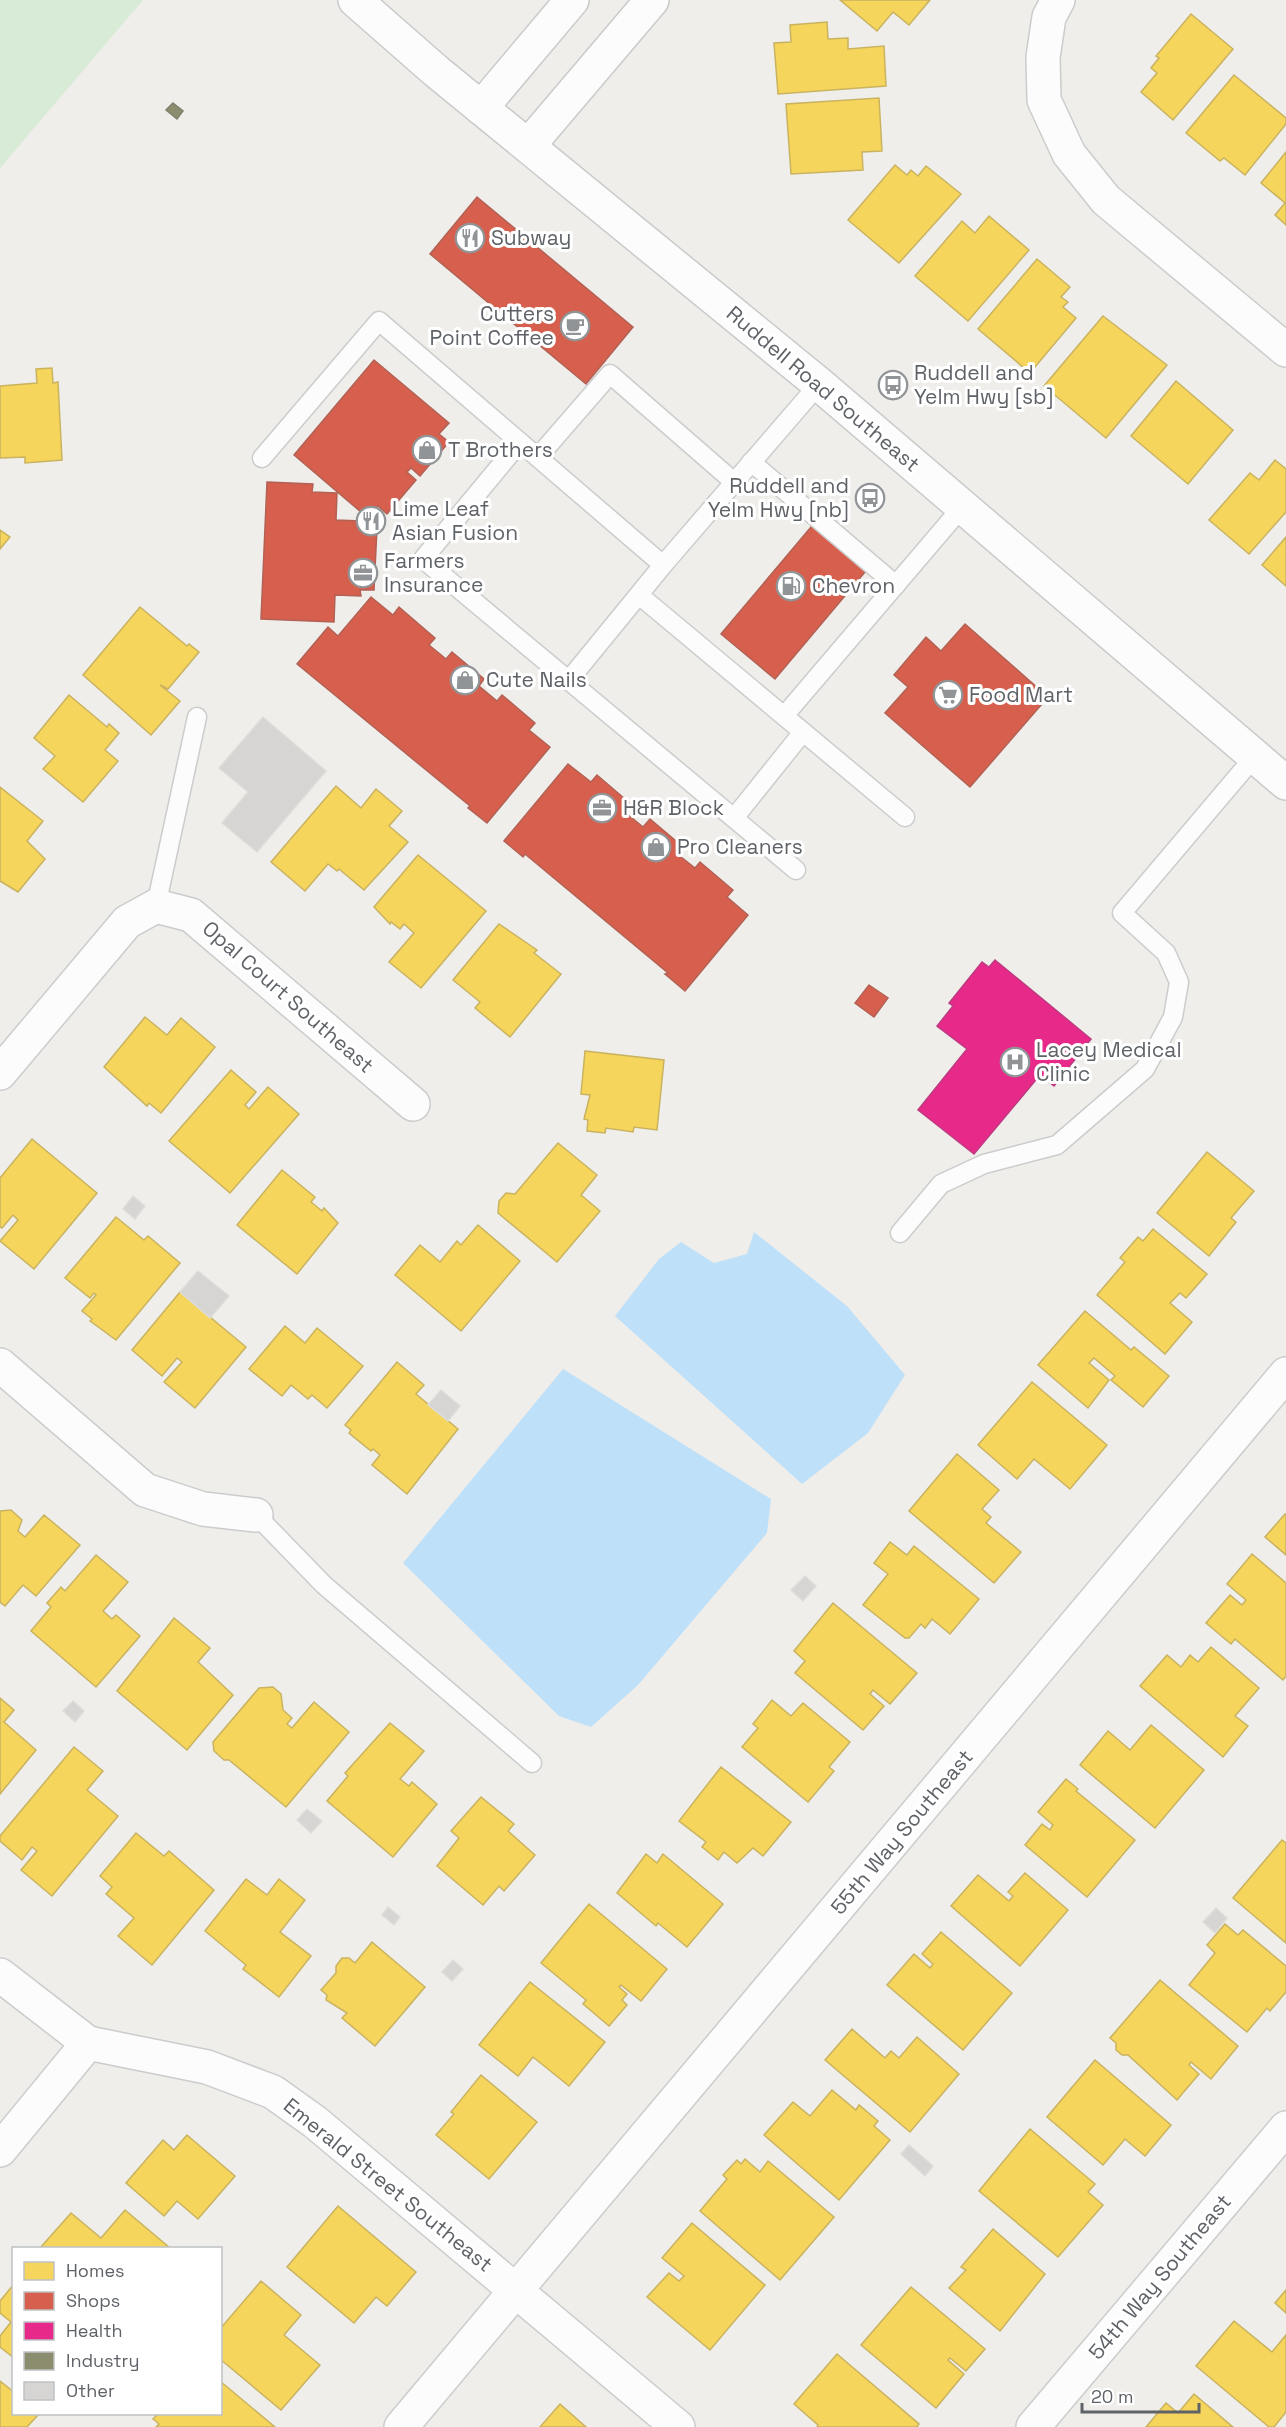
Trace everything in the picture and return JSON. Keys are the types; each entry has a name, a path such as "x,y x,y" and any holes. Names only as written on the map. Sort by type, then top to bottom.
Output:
{"street":[{"name":"Ruddell Road Southeast","path":"355,0 481,108 819,384 1286,783"},
{"path":"481,108 572,0"},
{"path":"528,146 652,0"},
{"path":"1058,0 1049,17 1043,57 1044,100 1069,154 1106,200 1286,350"},
{"path":"0,1073 127,922 156,906"},
{"name":"Opal Court Southeast","path":"156,906 191,915 412,1104"},
{"path":"0,1365 145,1490 203,1509 256,1515"},
{"name":"55th Way Southeast","path":"402,2427 1286,1374"},
{"name":"Emerald Street Southeast","path":"0,1975 88,2043 207,2067 273,2092 315,2122 678,2427"},
{"path":"0,2150 88,2043"},
{"name":"54th Way Southeast","path":"1033,2427 1286,2128"}],"lane":[{"path":"262,458 379,321 663,565"},
{"path":"538,457 610,374 734,482"},
{"path":"569,680 663,565 819,384"},
{"path":"520,442 423,559 796,870"},
{"path":"751,462 896,585"},
{"path":"784,716 963,506"},
{"path":"639,595 905,817"},
{"path":"156,906 197,717"},
{"path":"734,818 803,732"},
{"path":"900,1233 941,1184 984,1164 1057,1145 1145,1069 1173,1017 1179,982 1166,953 1122,913 1255,756"},
{"path":"256,1515 324,1584 532,1763"}],"green space":[{"path":"0,0 143,0 0,168"}],"water":[{"path":"754,1232 847,1306 905,1375 868,1433 802,1484 615,1316 659,1259 681,1242 714,1263 747,1254"},
{"path":"563,1369 771,1499 767,1533 638,1685 591,1727 559,1716 403,1563"}],"building: Homes":[{"path":"840,0 930,0 909,25 893,12 877,31"},
{"path":"1191,14 1233,49 1173,120 1141,92 1157,73 1151,68 1159,58 1156,56"},
{"path":"827,22 828,39 848,38 848,49 884,46 886,86 778,94 774,43 791,42 790,25"},
{"path":"1234,75 1286,118 1286,124 1245,175 1224,158 1220,161 1186,133"},
{"path":"879,98 882,151 862,152 863,170 791,174 786,104"},
{"path":"1286,152 1286,225 1275,215 1285,203 1261,183"},
{"path":"895,165 907,175 911,170 918,176 926,166 961,194 899,263 848,220"},
{"path":"989,216 1029,250 968,321 915,276 962,221 975,233"},
{"path":"1037,259 1070,287 1061,297 1068,302 1063,307 1076,318 1030,373 978,329"},
{"path":"1103,316 1167,365 1106,438 1044,386"},
{"path":"52,368 53,383 58,382 62,460 25,463 25,457 0,458 0,386 37,383 36,369"},
{"path":"1176,381 1233,430 1188,484 1131,436"},
{"path":"1275,460 1286,469 1286,512 1249,554 1209,520 1250,473 1259,480"},
{"path":"0,530 10,537 0,549"},
{"path":"1286,537 1286,586 1262,565"},
{"path":"140,607 187,646 189,644 199,652 168,689 160,685 180,701 151,735 83,675"},
{"path":"69,695 107,727 109,724 119,733 105,750 118,761 83,802 43,769 55,756 34,738"},
{"path":"336,786 361,808 376,789 402,811 389,826 408,842 364,890 339,869 337,871 328,864 305,891 271,862"},
{"path":"0,787 43,821 27,841 45,859 18,892 0,881"},
{"path":"418,855 486,911 421,988 389,962 414,933 404,924 400,929 391,922 390,924 374,907"},
{"path":"499,924 537,950 534,953 561,974 510,1037 475,1008 480,1002 453,980"},
{"path":"145,1017 167,1035 181,1018 215,1047 161,1113 149,1103 147,1106 104,1067"},
{"path":"585,1051 664,1060 657,1130 634,1127 633,1132 606,1128 605,1133 587,1131 588,1120 584,1119 590,1095 581,1094"},
{"path":"231,1070 256,1092 245,1105 249,1109 268,1087 299,1114 230,1193 169,1141"},
{"path":"32,1139 97,1193 34,1269 0,1241 18,1220 13,1215 2,1228 0,1227 0,1178"},
{"path":"558,1143 597,1175 581,1195 600,1211 557,1262 498,1213 499,1201 506,1193 515,1194"},
{"path":"1207,1152 1254,1191 1231,1218 1236,1222 1209,1256 1157,1213"},
{"path":"282,1170 315,1197 311,1202 322,1211 324,1208 338,1223 297,1274 237,1225"},
{"path":"116,1217 144,1240 148,1236 180,1263 116,1340 90,1321 92,1319 82,1311 96,1295 94,1293 90,1298 65,1278"},
{"path":"478,1225 520,1261 461,1331 395,1275 420,1245 440,1262 457,1241 461,1245"},
{"path":"1153,1229 1207,1274 1186,1298 1180,1293 1170,1303 1192,1322 1165,1354 1097,1295 1125,1262 1120,1258 1138,1237 1143,1241"},
{"path":"180,1292 246,1347 195,1408 164,1382 182,1362 177,1358 162,1376 132,1350"},
{"path":"1085,1311 1131,1350 1134,1347 1169,1376 1143,1407 1111,1380 1115,1376 1094,1358 1089,1363 1109,1380 1088,1408 1038,1365"},
{"path":"285,1326 305,1343 317,1328 363,1366 327,1408 312,1395 308,1399 291,1385 282,1396 249,1369"},
{"path":"397,1362 424,1385 416,1394 458,1429 407,1494 372,1465 380,1455 373,1449 371,1451 349,1433 351,1430 345,1425"},
{"path":"1032,1382 1107,1445 1070,1489 1034,1459 1017,1479 978,1445"},
{"path":"957,1454 999,1490 982,1509 991,1517 986,1523 1021,1552 994,1583 909,1511"},
{"path":"11,1510 22,1520 18,1531 25,1537 44,1515 80,1545 36,1596 23,1585 5,1606 0,1602 0,1511"},
{"path":"1286,1515 1286,1555 1265,1537"},
{"path":"890,1542 907,1555 914,1546 979,1599 950,1634 932,1619 925,1628 921,1624 909,1638 905,1638 863,1605 888,1574 874,1563"},
{"path":"1252,1554 1286,1583 1286,1676 1283,1680 1235,1639 1231,1644 1206,1623 1230,1595 1242,1605 1246,1600 1227,1584"},
{"path":"96,1555 128,1582 103,1611 112,1619 116,1615 140,1636 96,1687 31,1631 51,1607 47,1603 61,1587 65,1591"},
{"path":"833,1603 917,1673 890,1704 873,1690 870,1694 884,1706 863,1730 795,1673 805,1661 794,1651"},
{"path":"174,1618 210,1648 198,1662 233,1695 187,1750 117,1691"},
{"path":"1211,1647 1259,1688 1235,1716 1248,1726 1223,1757 1140,1686 1167,1655 1181,1667 1190,1655 1198,1662"},
{"path":"273,1687 281,1694 283,1710 292,1718 287,1724 292,1728 314,1702 349,1732 286,1807 229,1760 224,1760 214,1751 213,1742 259,1688"},
{"path":"0,1698 14,1710 4,1722 36,1750 0,1794"},
{"path":"772,1700 791,1716 803,1703 850,1742 829,1767 834,1771 808,1802 742,1747 758,1728 753,1724"},
{"path":"390,1723 424,1751 400,1779 409,1786 412,1782 437,1804 393,1857 327,1801 348,1776 345,1773"},
{"path":"1151,1725 1204,1770 1155,1828 1080,1765 1108,1731 1130,1750"},
{"path":"74,1747 103,1771 87,1790 118,1816 52,1896 21,1870 37,1851 32,1847 22,1860 0,1841 0,1836"},
{"path":"721,1767 791,1822 763,1856 753,1848 737,1863 724,1852 718,1860 702,1847 706,1842 679,1821"},
{"path":"1066,1779 1078,1789 1076,1791 1135,1840 1087,1897 1025,1845 1042,1824 1050,1830 1053,1825 1038,1812"},
{"path":"481,1797 514,1824 508,1831 535,1855 504,1891 499,1886 483,1905 437,1866 459,1838 451,1831"},
{"path":"136,1833 164,1856 169,1851 214,1890 152,1965 118,1936 134,1918 106,1894 112,1887 100,1876"},
{"path":"1282,1840 1286,1843 1286,1943 1233,1898"},
{"path":"646,1854 657,1863 663,1854 723,1904 687,1947 658,1923 656,1926 617,1893"},
{"path":"1025,1873 1068,1910 1020,1966 951,1906 978,1875 1009,1901 1013,1896 1008,1892"},
{"path":"246,1879 267,1895 279,1879 305,1900 280,1932 311,1956 279,1997 243,1969 246,1965 205,1931"},
{"path":"589,1904 667,1969 641,2001 621,1985 619,1987 627,1994 622,2000 627,2005 609,2026 583,2004 586,2000 541,1963"},
{"path":"1225,1924 1238,1935 1243,1930 1286,1966 1286,1992 1270,2011 1267,2008 1247,2032 1189,1985 1215,1953 1207,1945"},
{"path":"941,1932 1012,1993 963,2050 887,1985 914,1954 930,1968 933,1964 922,1954"},
{"path":"372,1942 425,1987 375,2046 342,2018 347,2013 326,2000 327,1995 321,1990 336,1973 336,1966 342,1958 349,1958 355,1963"},
{"path":"1160,1980 1238,2046 1211,2079 1191,2062 1189,2065 1199,2074 1177,2100 1128,2055 1122,2055 1116,2050 1116,2043 1110,2038"},
{"path":"530,1982 605,2042 569,2086 533,2057 518,2076 479,2045"},
{"path":"852,2029 885,2058 891,2051 899,2058 917,2037 959,2074 910,2132 825,2060"},
{"path":"1095,2060 1171,2125 1145,2156 1125,2139 1103,2165 1047,2117"},
{"path":"481,2075 537,2122 489,2179 436,2135 454,2114 451,2112"},
{"path":"832,2090 856,2110 859,2105 878,2121 874,2126 890,2140 839,2200 764,2135 793,2102 810,2116"},
{"path":"1030,2129 1095,2184 1088,2192 1103,2205 1058,2257 979,2191"},
{"path":"187,2135 235,2176 198,2219 177,2201 164,2216 126,2183 163,2140 174,2150"},
{"path":"745,2159 760,2172 768,2161 834,2217 780,2280 700,2211 727,2179 723,2175 737,2160 741,2164"},
{"path":"338,2206 416,2272 387,2306 376,2297 354,2323 287,2267"},
{"path":"125,2210 169,2247 41,2247 71,2213 101,2238"},
{"path":"692,2223 765,2285 710,2350 647,2297 669,2273 679,2281 684,2276 662,2258"},
{"path":"993,2229 1045,2274 1000,2331 949,2288 966,2270 961,2267"},
{"path":"261,2281 301,2315 284,2335 320,2365 281,2410 222,2361 222,2327"},
{"path":"12,2286 12,2356 0,2347 0,2336 11,2322 0,2313 0,2301"},
{"path":"911,2287 985,2349 966,2371 950,2358 948,2360 964,2374 936,2408 861,2345"},
{"path":"1286,2290 1286,2313 1275,2303"},
{"path":"1234,2321 1272,2352 1286,2335 1286,2412 1274,2427 1269,2427 1196,2366"},
{"path":"837,2354 919,2424 917,2427 817,2427 818,2425 794,2404"},
{"path":"0,2381 12,2390 12,2415 38,2415 27,2427 0,2427"},
{"path":"222,2383 275,2427 156,2427 159,2424 153,2419 157,2415 222,2415"},
{"path":"1194,2394 1233,2427 1146,2427 1166,2403 1178,2413"},
{"path":"560,2404 586,2427 540,2427"}],"building: Shops":[{"path":"477,197 633,327 586,384 430,254"},
{"path":"374,360 449,423 439,434 449,442 420,476 411,468 407,472 416,480 387,514 378,506 368,518 294,455"},
{"path":"267,482 313,484 312,492 337,493 336,520 361,521 361,527 377,528 374,590 360,590 361,596 335,595 334,622 261,619"},
{"path":"816,521 870,566 775,679 721,634"},
{"path":"371,597 393,615 399,607 435,638 429,645 446,659 452,652 484,679 479,686 497,701 502,695 535,723 529,730 550,747 487,823 468,808 470,806 297,664 328,627 338,636"},
{"path":"965,624 1048,697 970,787 885,713 908,687 894,675 926,637 941,651"},
{"path":"568,764 591,782 597,775 632,805 626,813 643,827 650,819 682,846 676,853 695,868 700,862 733,890 727,897 748,915 685,991 665,974 668,973 525,854 523,857 504,841"},
{"path":"869,985 888,998 874,1017 855,1003"}],"building: Health":[{"name":"Lacey Medical Clinic","path":"995,960 1091,1039 1054,1086 1040,1075 974,1154 918,1110 967,1049 937,1026 953,1006 949,1003 982,962 989,967"}],"building: Industry":[{"path":"173,103 183,111 177,119 166,110"}],"building: Other":[{"path":"263,717 326,771 257,852 222,823 248,792 219,768"},
{"path":"133,1196 145,1206 135,1219 123,1209"},
{"path":"198,1271 229,1296 210,1318 180,1292"},
{"path":"441,1390 460,1406 448,1421 428,1405"},
{"path":"805,1576 816,1586 803,1601 791,1590"},
{"path":"73,1701 84,1711 75,1722 63,1711"},
{"path":"307,1809 322,1821 311,1833 297,1820"},
{"path":"388,1907 400,1917 394,1925 382,1915"},
{"path":"1216,1908 1227,1918 1215,1933 1203,1922"},
{"path":"453,1960 463,1969 452,1981 442,1972"},
{"path":"909,2145 933,2166 925,2176 901,2154"}],"place":[{"name":"Subway","path":"470,238"},
{"name":"Cutters Point Coffee","path":"575,326"},
{"name":"Ruddell and Yelm Hwy [sb]","path":"893,385"},
{"name":"T Brothers","path":"427,450"},
{"name":"Ruddell and Yelm Hwy [nb]","path":"870,498"},
{"name":"Lime Leaf Asian Fusion","path":"371,521"},
{"name":"Farmers Insurance","path":"363,573"},
{"name":"Chevron","path":"791,586"},
{"name":"Cute Nails","path":"465,680"},
{"name":"Food Mart","path":"948,695"},
{"name":"H&R Block","path":"602,808"},
{"name":"Pro Cleaners","path":"656,847"},
{"name":"Lacey Medical Clinic","path":"1015,1062"}]}
